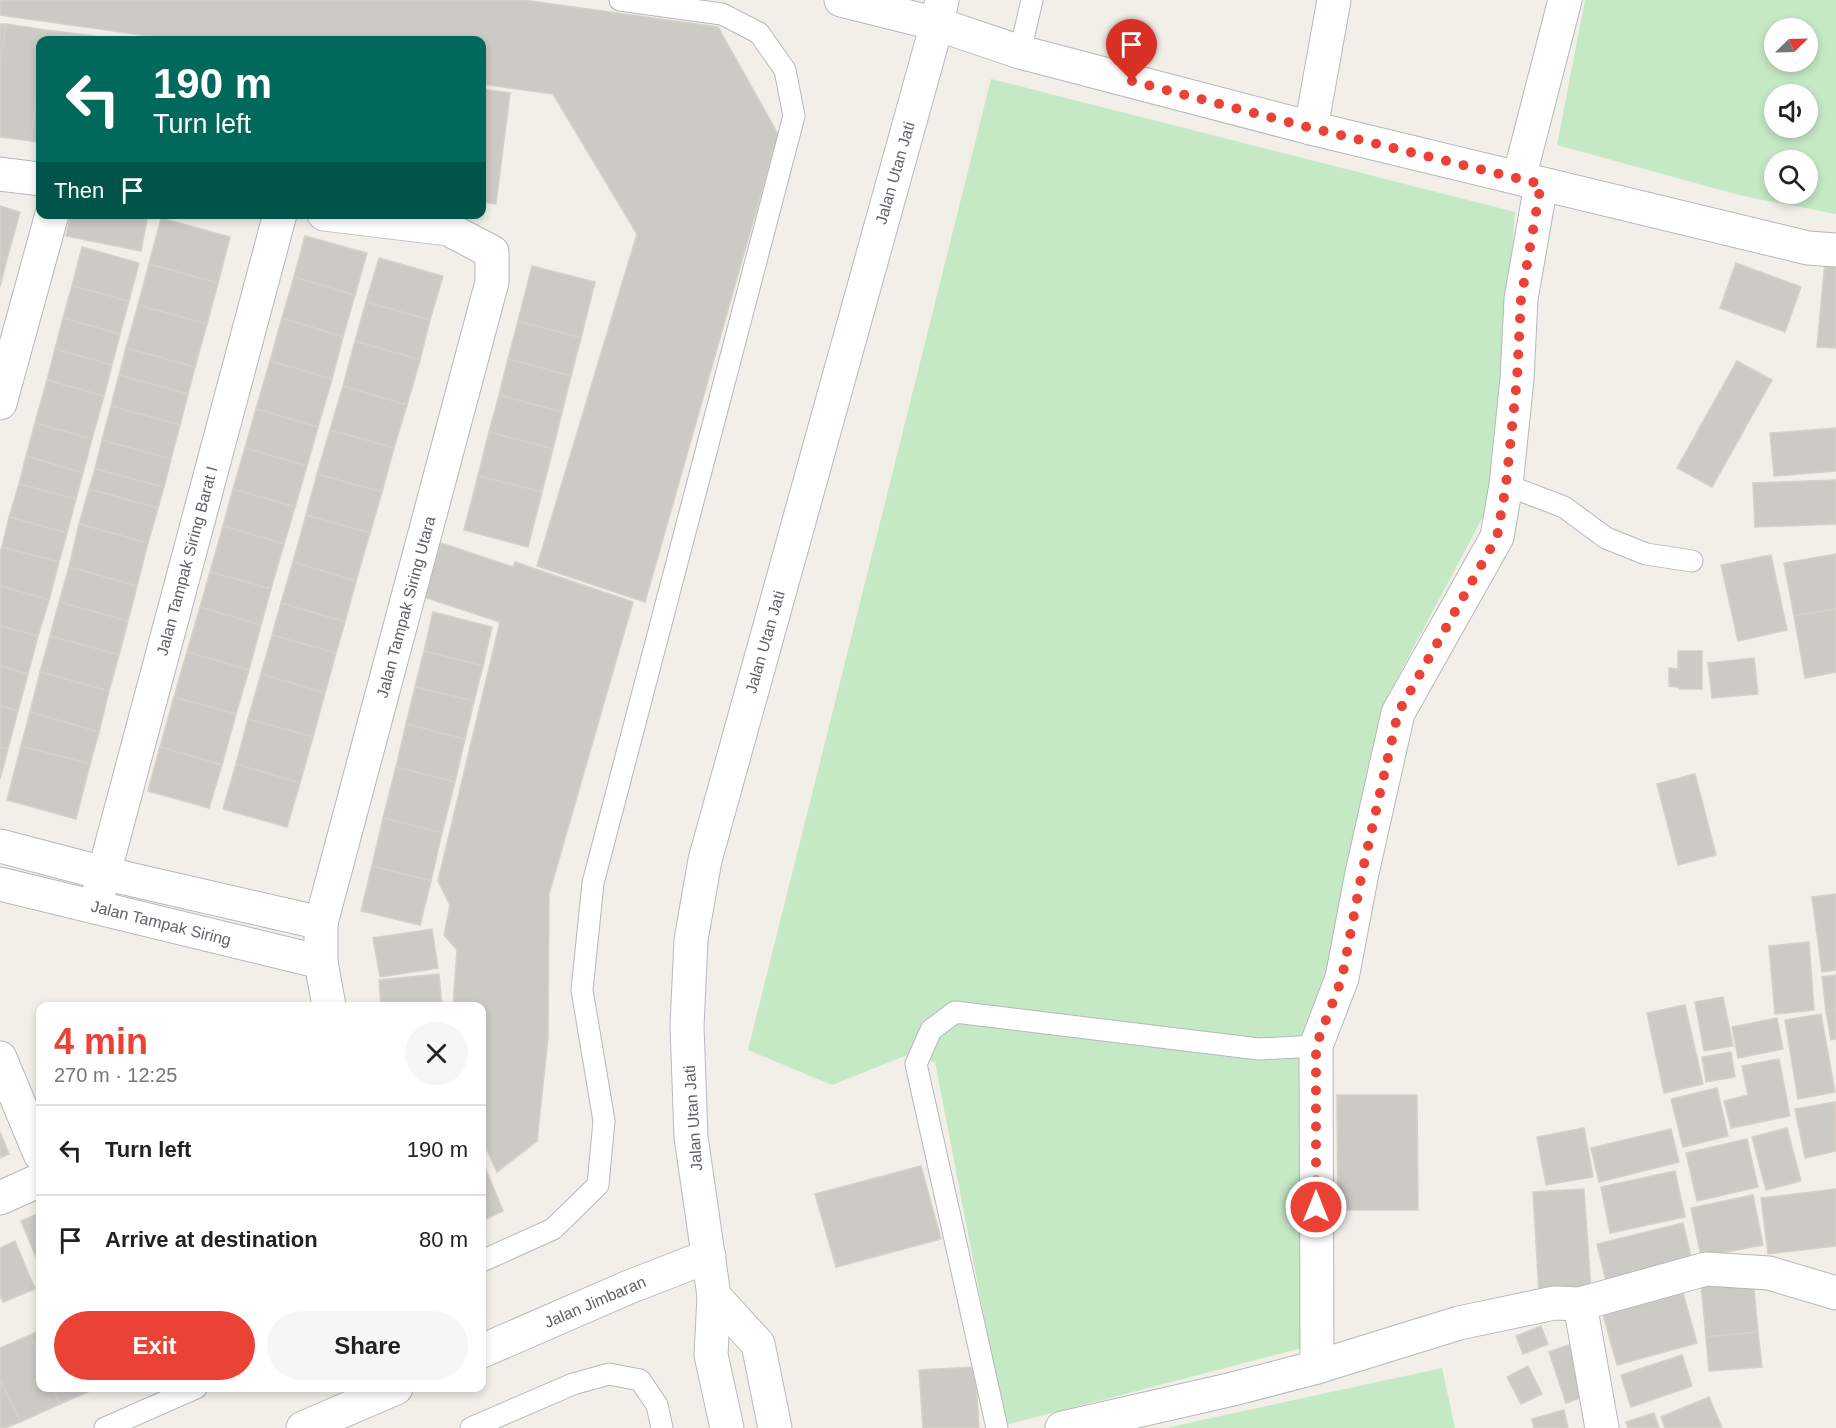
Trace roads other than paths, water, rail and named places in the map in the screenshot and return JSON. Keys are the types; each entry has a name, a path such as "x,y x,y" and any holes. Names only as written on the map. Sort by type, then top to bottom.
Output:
{"street":[{"path":"841,0 939,12 1020,51 1311,128 1808,248 1836,250"},
{"path":"1311,128 1334,0"},
{"path":"1317,1367 1316,1046 1342,978 1362,873 1398,713 1497,537 1506,485 1517,379 1530,181 1565,0"},
{"name":"Jalan Utan Jati","path":"727,1428 711,1355 714,1296 691,1137 687,1026 691,940 705,861 939,12"},
{"path":"0,174 36,178"},
{"path":"0,403 51,219"},
{"name":"Jalan Tampak Siring Barat I","path":"95,907 279,219"},
{"name":"Jalan Tampak Siring Utara","path":"328,1002 321,962 321,923 492,282 492,252 448,229 365,219"},
{"name":"Jalan Tampak Siring","path":"0,846 103,873 321,923"},
{"name":"Jalan Tampak Siring","path":"0,884 321,962"},
{"path":"0,1058 36,1144"},
{"path":"0,1198 36,1182"},
{"name":"Jalan Jimbaran","path":"486,1349 630,1287 709,1256"},
{"path":"1062,1428 1233,1389 1317,1367 1459,1323 1554,1303 1580,1304 1706,1269 1769,1273 1836,1293"},
{"path":"714,1296 758,1344 775,1428"},
{"path":"1580,1304 1602,1428"},
{"path":"303,1428 387,1392"}],"lane":[{"path":"486,1259 553,1229 598,1185 604,1121 582,990 592,883 794,116 785,70 759,33 722,14 620,0"},
{"path":"1020,51 1032,0"},
{"path":"1506,485 1564,507 1606,538 1646,554 1692,561"},
{"path":"997,1428 916,1064 931,1030 955,1012 1259,1048 1316,1046"},
{"path":"471,1428 573,1384 609,1374 640,1380 657,1405 662,1428"},
{"path":"105,1428 187,1392"}]}
